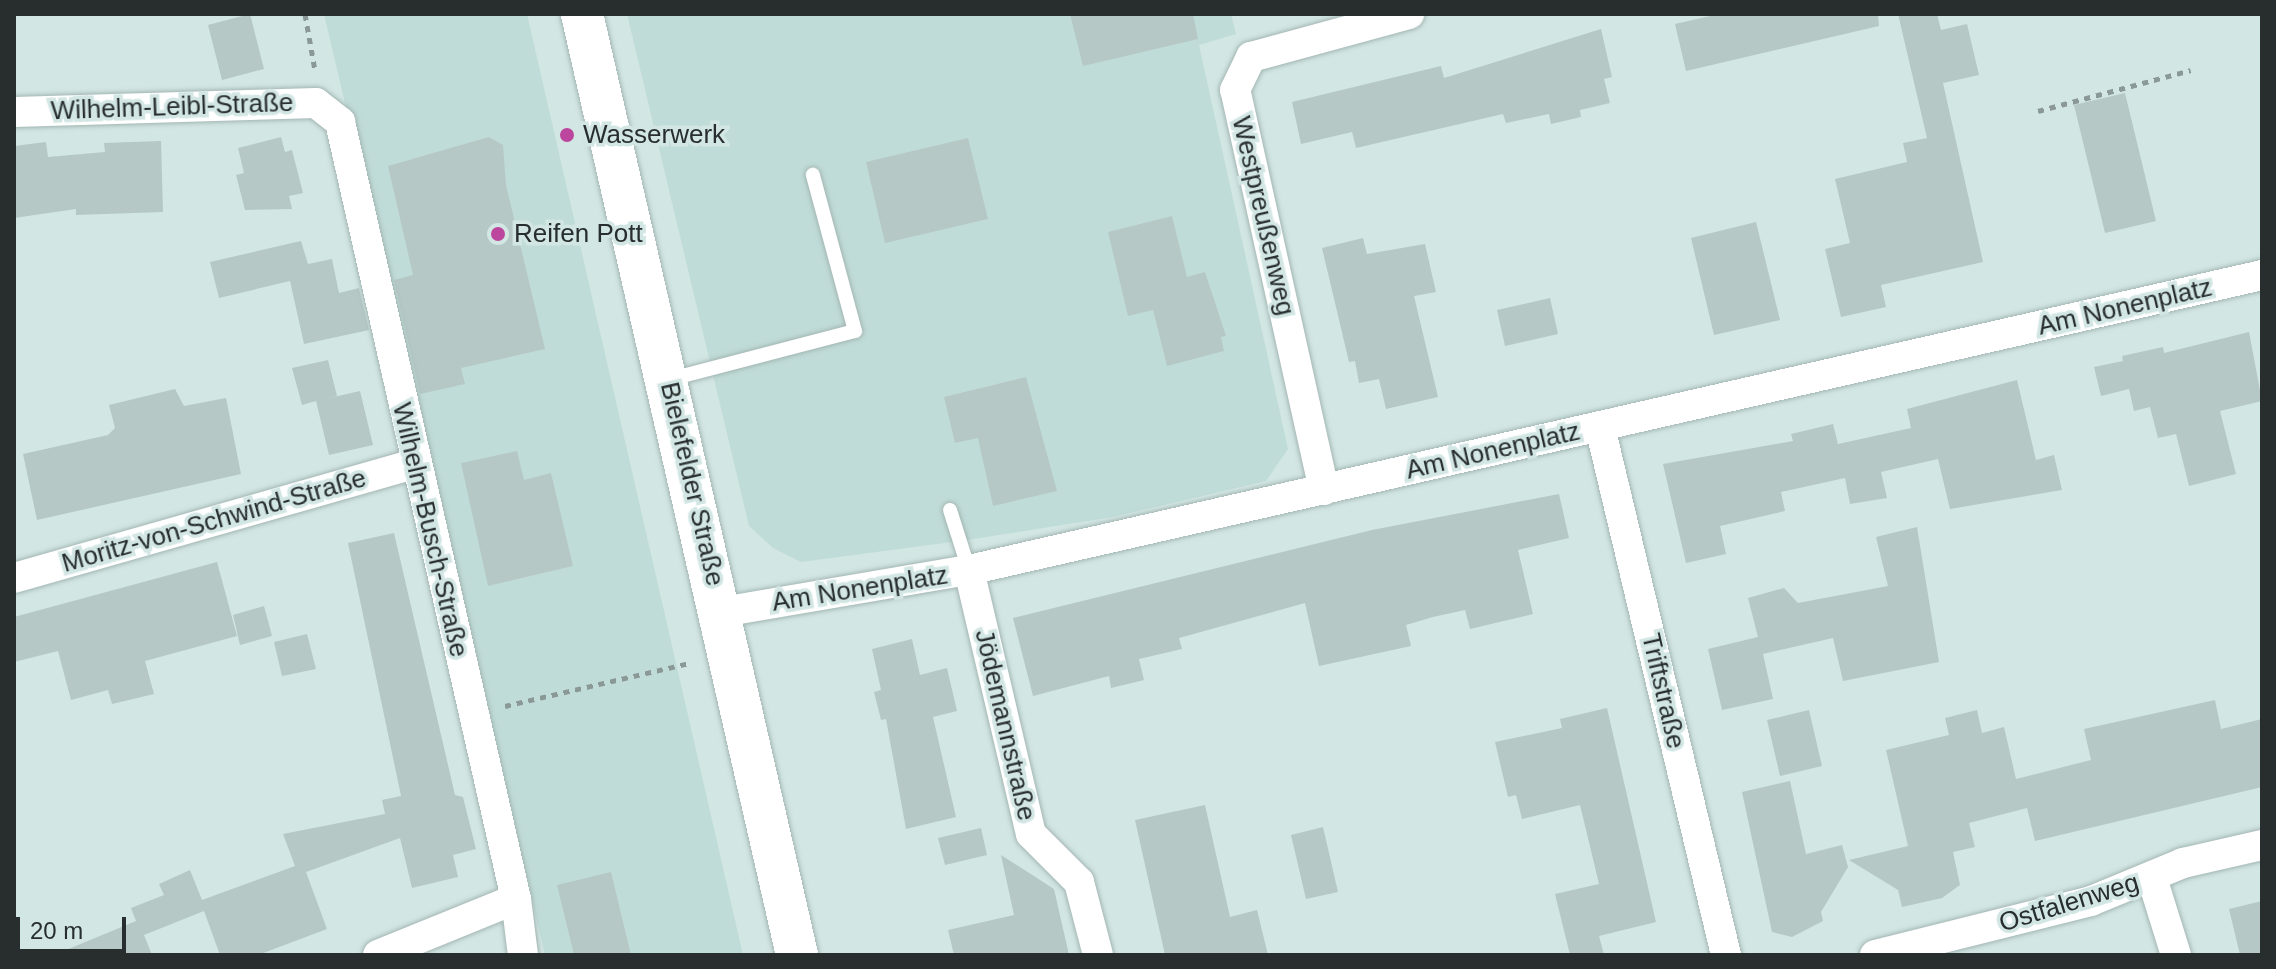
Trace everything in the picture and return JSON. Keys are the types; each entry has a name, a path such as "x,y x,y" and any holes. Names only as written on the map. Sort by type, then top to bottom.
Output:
{"main road":[{"name":"Bielefelder Straße","path":"582,14 732,653 797,955"}],"street":[{"name":"Westpreußenweg","path":"1324,490 1235,90 1251,57 1409,14"},
{"name":"Wilhelm-Leibl-Straße","path":"14,112 322,106"},
{"name":"Wilhelm-Busch-Straße","path":"322,106 340,122 413,464 516,899 523,955"},
{"name":"Am Nonenplatz","path":"722,612 969,570 2262,275"},
{"name":"Triftstraße","path":"1600,427 1726,955"},
{"name":"Moritz-von-Schwind-Straße","path":"14,578 413,464"},
{"name":"Jödemannstraße","path":"969,570 1031,834 1079,882 1098,955"},
{"name":"Ostfalenweg","path":"1875,955 2091,901 2183,863 2262,845"},
{"path":"2152,878 2176,955"},
{"path":"378,955 516,899"}],"lane":[{"path":"667,380 855,331 813,175"},
{"path":"950,510 969,570"}],"path":[{"path":"305,14 322,106"},
{"path":"2038,111 2191,70"},
{"path":"473,712 732,653"}],"shaded area":[{"path":"324,14 527,14 743,955 545,955"},
{"path":"627,14 1231,14 1236,34 1199,45 1288,449 1266,481 1113,517 967,540 801,562 773,548 749,526"}],"building":[{"path":"250,14 264,69 222,80 208,25"},
{"path":"1070,14 1193,14 1198,39 1083,66"},
{"path":"1719,14 1878,14 1879,26 1686,71 1675,24"},
{"path":"1898,14 1937,14 1941,30 1967,24 1979,75 1943,83 1983,262 1881,285 1886,307 1841,317 1825,249 1850,243 1835,179 1907,162 1903,143 1927,138"},
{"path":"1601,29 1612,77 1604,79 1610,103 1580,110 1581,117 1551,124 1549,114 1506,123 1503,114 1356,148 1352,132 1301,144 1292,102 1441,66 1444,78"},
{"path":"2125,93 2156,221 2105,233 2074,105"},
{"path":"281,137 285,152 292,150 303,193 289,196 292,209 245,210 236,175 244,173 238,148"},
{"path":"489,137 503,145 506,185 545,349 461,368 465,384 420,394 394,280 413,275 388,166"},
{"path":"968,138 988,219 885,243 866,162"},
{"path":"161,141 163,212 76,215 76,209 14,218 14,146 46,142 48,157 105,152 104,143"},
{"path":"1172,216 1187,277 1205,272 1226,336 1221,337 1224,351 1167,366 1153,310 1128,316 1108,232"},
{"path":"1756,222 1780,320 1714,335 1691,238"},
{"path":"1363,238 1367,254 1425,244 1436,292 1414,296 1438,397 1386,409 1379,379 1359,383 1355,361 1349,362 1322,248"},
{"path":"301,241 308,264 332,259 339,293 359,288 369,330 304,344 290,281 219,298 210,262"},
{"path":"1550,298 1558,334 1505,346 1497,310"},
{"path":"2249,332 2262,401 2220,411 2236,474 2189,486 2176,434 2158,438 2150,407 2134,411 2129,389 2101,396 2094,367 2123,361 2122,356 2163,347 2164,353"},
{"path":"328,360 337,396 325,399 360,391 373,445 329,455 316,401 302,405 292,368"},
{"path":"1026,377 1057,491 993,506 978,438 955,443 944,397"},
{"path":"2017,380 2036,460 2054,455 2062,490 1950,509 1938,459 1881,472 1887,498 1850,504 1845,478 1781,492 1785,511 1720,526 1726,554 1686,563 1663,464 1793,441 1791,434 1833,424 1838,444 1911,428 1907,409"},
{"path":"175,389 184,406 226,398 241,474 37,520 23,454 108,435 115,428 109,405"},
{"path":"517,451 524,480 551,473 573,566 488,586 461,463"},
{"path":"1559,494 1569,538 1518,550 1533,614 1470,629 1465,610 1433,617 1406,625 1411,646 1319,666 1305,603 1179,638 1182,649 1139,659 1144,680 1111,688 1109,676 1033,696 1013,618 1372,530"},
{"path":"1917,527 1939,662 1843,681 1833,638 1763,654 1773,699 1722,710 1708,649 1758,637 1748,598 1784,588 1798,603 1888,586 1876,537"},
{"path":"394,533 455,795 463,797 476,849 453,855 458,877 412,888 400,838 306,872 327,929 258,955 220,955 204,911 144,935 152,955 54,955 136,921 131,908 164,895 159,884 190,870 202,900 295,866 283,834 385,814 382,800 401,796 348,543"},
{"path":"217,562 237,636 145,661 154,694 112,704 108,690 71,700 58,651 14,662 14,617"},
{"path":"264,606 272,636 240,645 233,615"},
{"path":"307,634 316,669 282,676 274,642"},
{"path":"912,639 920,675 947,668 957,711 933,717 956,817 906,829 886,719 881,720 874,692 881,690 872,649"},
{"path":"2215,700 2221,729 2262,719 2262,787 2035,841 2027,808 1969,823 1975,847 1953,852 1960,885 1942,898 1902,907 1898,890 1849,860 1908,846 1886,750 1949,735 1945,718 1977,710 1982,733 2004,727 2016,779 2091,760 2084,729"},
{"path":"1607,708 1656,922 1599,936 1604,955 1570,955 1555,894 1599,884 1580,805 1522,819 1516,795 1508,797 1495,742 1562,728 1560,719"},
{"path":"1809,710 1822,766 1780,776 1767,720"},
{"path":"1790,781 1806,854 1842,845 1848,867 1821,912 1823,921 1792,937 1772,932 1742,792"},
{"path":"1205,805 1230,917 1257,910 1268,955 1165,955 1135,820"},
{"path":"1323,827 1338,892 1306,899 1291,835"},
{"path":"981,828 987,855 945,865 938,838"},
{"path":"1001,855 1054,889 1069,955 954,955 948,930 1014,915"},
{"path":"611,872 631,955 574,955 557,885"},
{"path":"2262,901 2262,955 2240,955 2229,909"}],"place":[{"name":"Wasserwerk","path":"567,135"},
{"name":"Reifen Pott","path":"498,234"}]}
